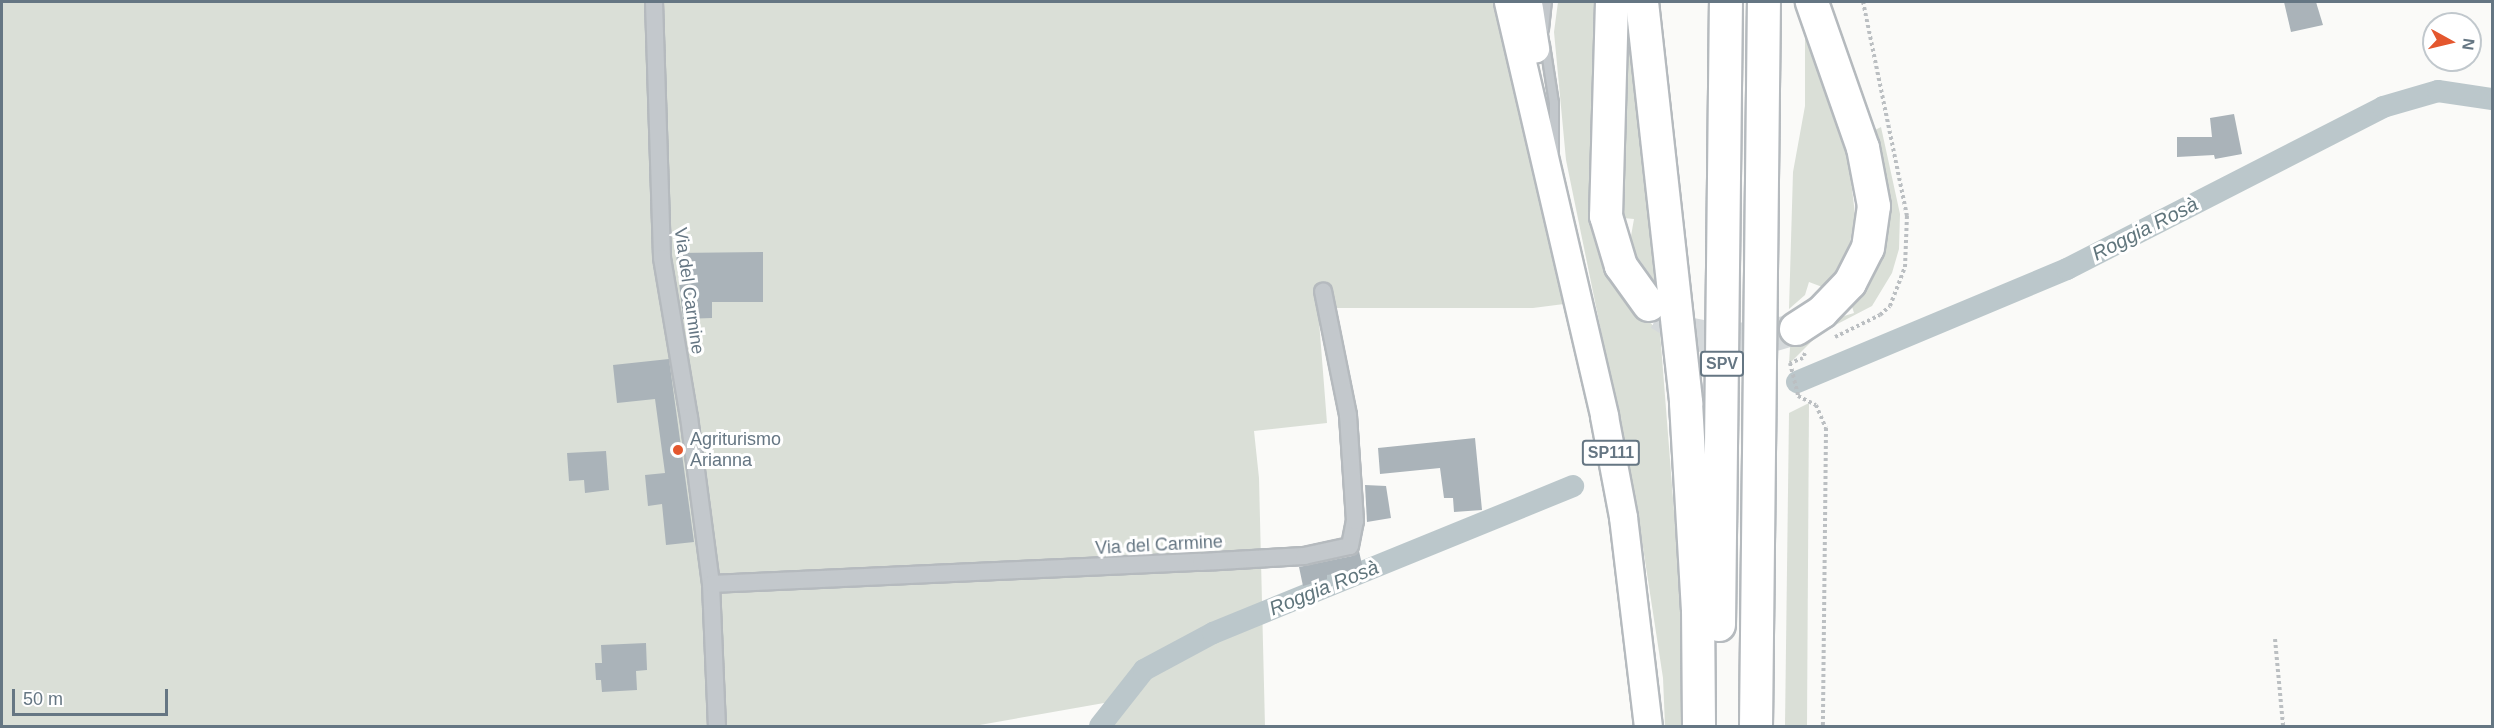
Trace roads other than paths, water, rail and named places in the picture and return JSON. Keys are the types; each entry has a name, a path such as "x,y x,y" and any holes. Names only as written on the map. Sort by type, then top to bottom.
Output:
{"highway":[{"path":"1612,2 1606,216 1621,266 1649,305"},
{"path":"1642,2 1686,403 1698,597 1699,726"},
{"name":"SPV","path":"1718,726 1726,2"},
{"name":"SPV","path":"1756,726 1764,2"},
{"path":"1796,328 1822,312 1850,283 1868,248 1874,206 1863,147 1812,2"}],"main road":[{"name":"SP111","path":"1508,2 1522,72 1550,170 1623,517 1648,726"},
{"name":"SP111","path":"1528,2 1550,170"}],"street":[{"name":"Via del Carmine","path":"654,2 662,258 689,417 711,584 717,726"},
{"name":"Via del Carmine","path":"711,584 1212,562 1304,556 1350,546 1355,521 1348,415 1323,291"}],"lane":[{"path":"1547,2 1545,35 1555,111 1550,170"}],"waterway":[{"name":"Roggia Rosà","path":"1797,382 2067,269 2383,107 2438,91 2492,99"},
{"name":"Roggia Rosà","path":"1100,726 1144,670 1213,633 1573,486"}],"tunnel":[{"path":"1659,314 1692,334 1718,339 1764,338 1796,329"}],"place":[{"name":"Agriturismo Arianna","path":"678,450"}]}
